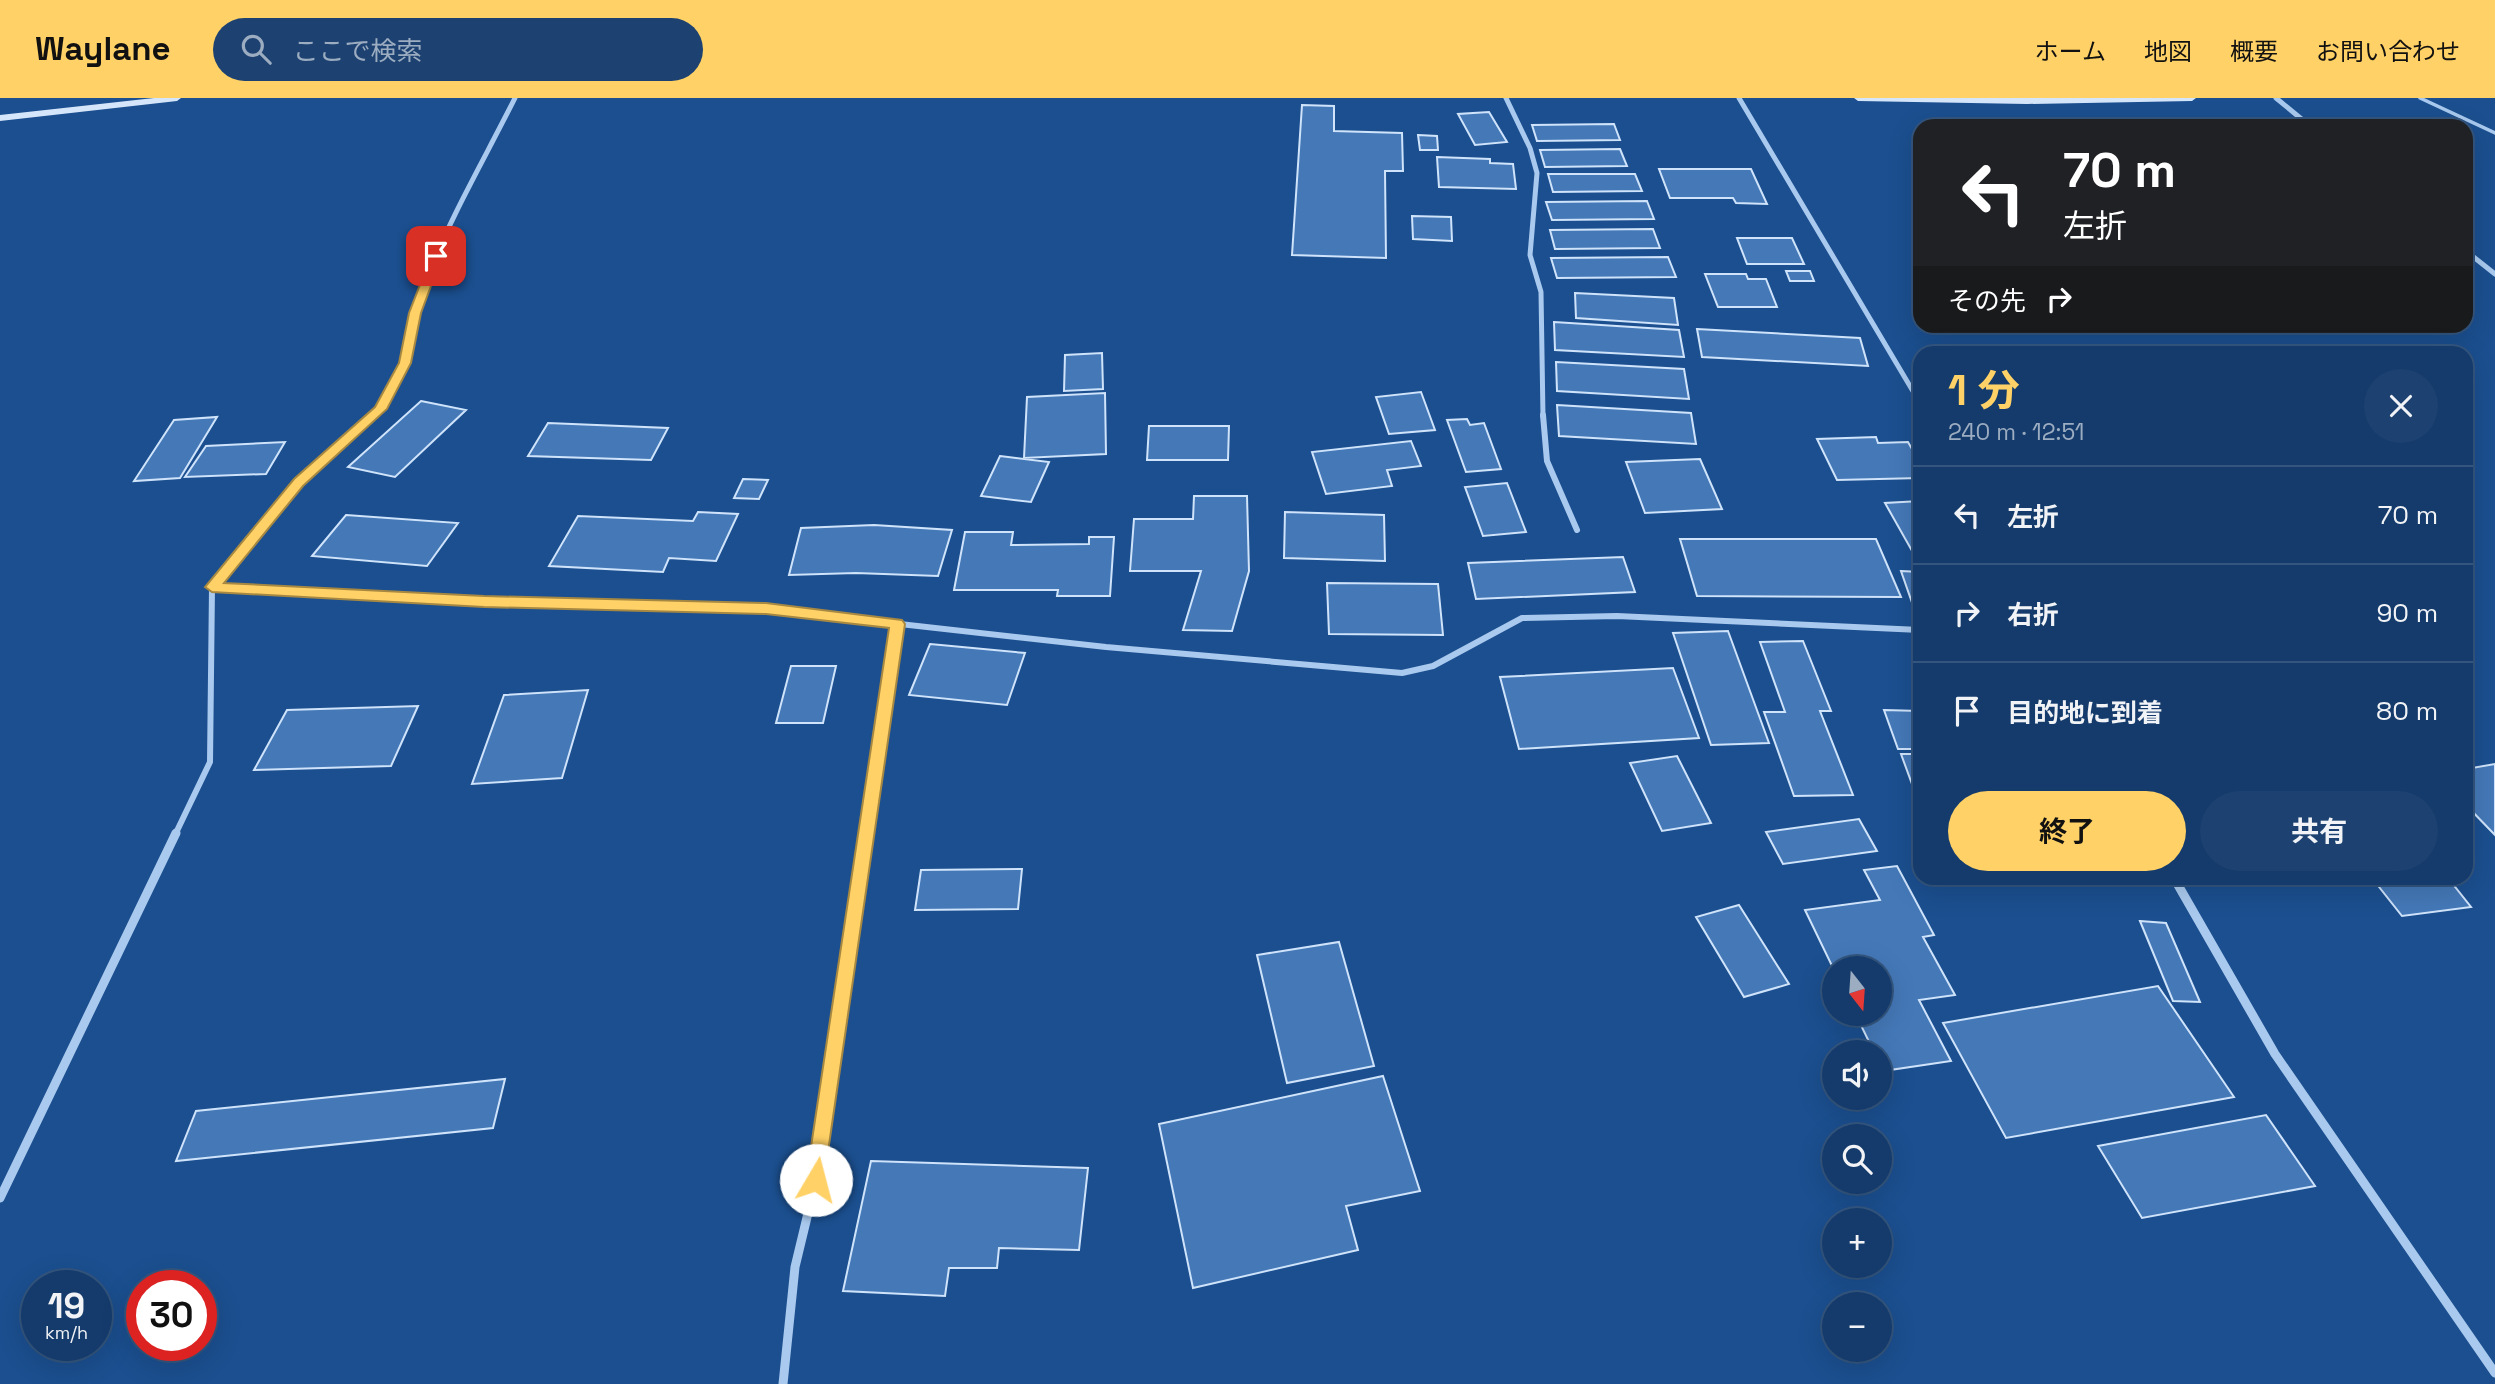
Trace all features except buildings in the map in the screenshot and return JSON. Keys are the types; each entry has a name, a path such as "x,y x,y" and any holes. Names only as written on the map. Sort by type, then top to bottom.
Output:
{"main road":[{"path":"0,118 177,98"},
{"path":"1858,98 2193,98"}],"street":[{"path":"0,1199 210,762 212,587 299,482 381,409 405,363 415,313 428,274 515,98"},
{"path":"1506,98 1530,148 1537,173 1530,255 1541,292 1542,406 1546,461 1577,530"},
{"path":"1739,98 1913,391"},
{"path":"2276,98 2302,119"},
{"path":"2473,257 2495,274"},
{"path":"212,587 484,601 766,609 1106,647 1402,673 1433,666 1522,618 1617,616 1913,630"},
{"path":"783,1384 796,1267 816,1180 897,624"},
{"path":"2178,885 2274,1054 2495,1373"}],"lane":[{"path":"2420,98 2465,119"},
{"path":"2473,123 2495,133"}],"route":[{"path":"436,256 415,313 405,363 381,409 299,482 212,587 484,601 766,609 897,624 816,1180"}]}
